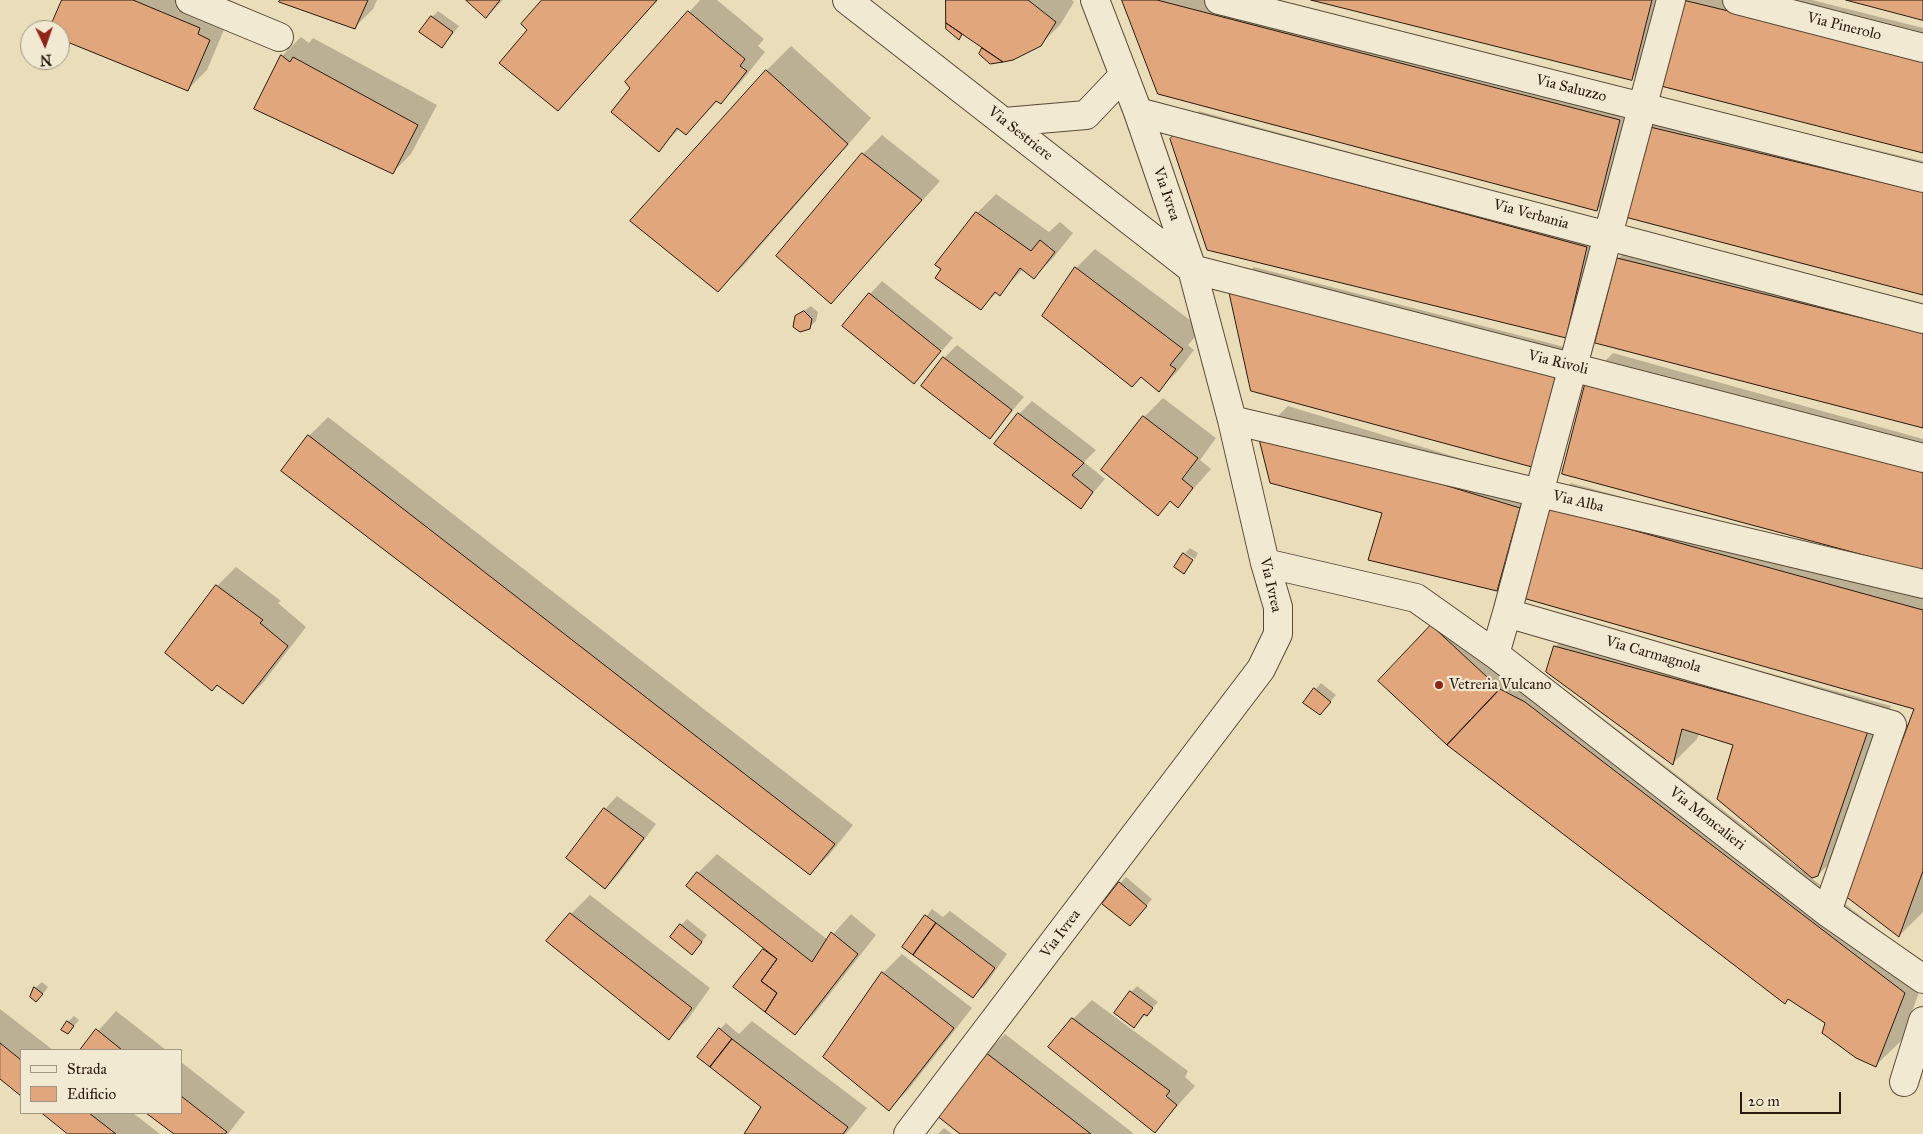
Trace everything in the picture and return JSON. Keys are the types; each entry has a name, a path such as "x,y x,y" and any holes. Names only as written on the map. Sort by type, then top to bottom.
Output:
{"street":[{"path":"190,0 243,10 279,37"},
{"name":"Via Sestriere","path":"847,0 1192,269"},
{"name":"Via Ivrea","path":"908,1134 1261,669 1278,634 1278,607 1265,563 1232,420 1192,269 1138,112 1095,0"},
{"name":"Via Saluzzo","path":"1219,0 1923,178"},
{"path":"1265,563 1416,598 1495,654 1670,0"},
{"name":"Via Pinerolo","path":"1737,0 1923,48"},
{"path":"1004,122 1086,115 1124,75"},
{"name":"Via Verbania","path":"1138,112 1923,319"},
{"name":"Via Rivoli","path":"1192,269 1923,458"},
{"name":"Via Alba","path":"1232,420 1923,584"},
{"name":"Via Carmagnola","path":"1507,613 1892,725 1827,912"},
{"name":"Via Moncalieri","path":"1495,654 1827,912 1923,979"},
{"path":"1904,1082 1923,1021"}],"building":[{"path":"62,0 133,0 200,28 198,34 210,40 188,91 70,43 70,20 53,20"},
{"path":"280,0 368,0 355,29 279,2"},
{"path":"466,0 500,0 486,18"},
{"path":"542,0 657,0 558,111 499,63 527,30 521,24"},
{"path":"946,0 1028,0 1056,22 1041,46 1013,60 1003,62 946,23"},
{"path":"1122,0 1157,0 1620,120 1597,211 1158,94"},
{"path":"1311,0 1652,0 1632,80"},
{"path":"1683,0 1923,58 1923,153 1661,86"},
{"path":"1846,0 1923,0 1923,20"},
{"path":"688,11 745,59 740,66 747,71 721,104 716,101 686,135 677,128 659,152 611,112 630,88 625,82"},
{"path":"431,16 453,32 442,48 419,32"},
{"path":"946,23 962,34 959,40 946,29"},
{"path":"982,48 1003,62 990,64 979,54"},
{"path":"281,55 290,62 293,57 418,125 393,174 254,109"},
{"path":"766,70 848,144 718,292 630,221"},
{"path":"1650,127 1902,187 1923,188 1923,295 1625,217"},
{"path":"1174,135 1587,247 1566,338 1207,250 1170,139"},
{"path":"862,153 922,200 831,304 776,256"},
{"path":"976,212 1031,251 1040,240 1055,252 1034,279 1020,268 1000,296 995,292 981,310 935,278 941,269 935,265"},
{"path":"1617,258 1923,333 1923,428 1595,343"},
{"path":"1075,267 1183,349 1170,365 1176,369 1159,392 1141,377 1132,387 1042,316"},
{"path":"1229,291 1556,375 1532,467 1251,391"},
{"path":"869,293 941,351 914,384 842,326"},
{"path":"804,311 812,319 810,329 800,332 793,327 795,316"},
{"path":"943,357 1012,410 990,439 921,386"},
{"path":"1587,377 1923,470 1923,571 1562,474"},
{"path":"1018,413 1084,463 1072,475 1093,492 1081,509 994,444"},
{"path":"1143,416 1198,458 1182,479 1193,488 1178,508 1170,501 1158,516 1101,470"},
{"path":"1263,430 1520,508 1497,591 1368,560 1382,513 1270,483 1258,435"},
{"path":"308,435 835,844 810,875 281,471"},
{"path":"1545,506 1923,610 1923,871 1899,937 1844,895 1914,709 1523,598"},
{"path":"1183,553 1193,560 1184,574 1174,567"},
{"path":"216,585 263,620 260,623 288,646 243,704 217,685 212,691 165,653"},
{"name":"Vetreria Vulcano","path":"1431,625 1500,689 1447,745 1378,681"},
{"path":"1554,646 1868,731 1818,876 1812,878 1717,799 1733,745 1682,729 1673,765 1546,672"},
{"path":"1314,688 1331,702 1320,715 1303,703"},
{"path":"1500,689 1525,702 1905,993 1876,1067 1856,1058 1822,1033 1825,1023 1788,999 1785,1004 1447,745"},
{"path":"604,808 644,838 605,889 566,858"},
{"path":"697,872 812,962 831,932 858,954 795,1035 765,1012 777,993 761,981 777,959 686,886"},
{"path":"1119,882 1147,906 1130,926 1102,904"},
{"path":"570,913 692,1008 669,1040 546,941"},
{"path":"925,915 936,923 913,955 902,947"},
{"path":"936,923 995,968 973,998 913,955"},
{"path":"680,924 702,942 692,955 670,937"},
{"path":"763,949 777,959 761,981 777,993 765,1012 733,987"},
{"path":"882,972 954,1028 889,1111 823,1057"},
{"path":"34,987 43,994 36,1002 30,997"},
{"path":"1130,991 1153,1008 1147,1016 1144,1014 1134,1028 1114,1013"},
{"path":"1072,1018 1170,1091 1166,1096 1177,1105 1155,1133 1048,1047"},
{"path":"67,1021 74,1026 68,1034 61,1030"},
{"path":"719,1028 732,1039 710,1067 697,1057"},
{"path":"96,1029 121,1049 81,1049"},
{"path":"732,1039 848,1127 843,1134 744,1134 761,1107 710,1067"},
{"path":"0,1043 20,1059 20,1095 0,1079"},
{"path":"985,1052 1091,1134 960,1134 936,1115"},
{"path":"182,1097 227,1132 225,1134 174,1134 147,1114 182,1114"},
{"path":"43,1114 90,1114 116,1134 68,1134"}],"place":[{"name":"Vetreria Vulcano","path":"1439,685"}]}
